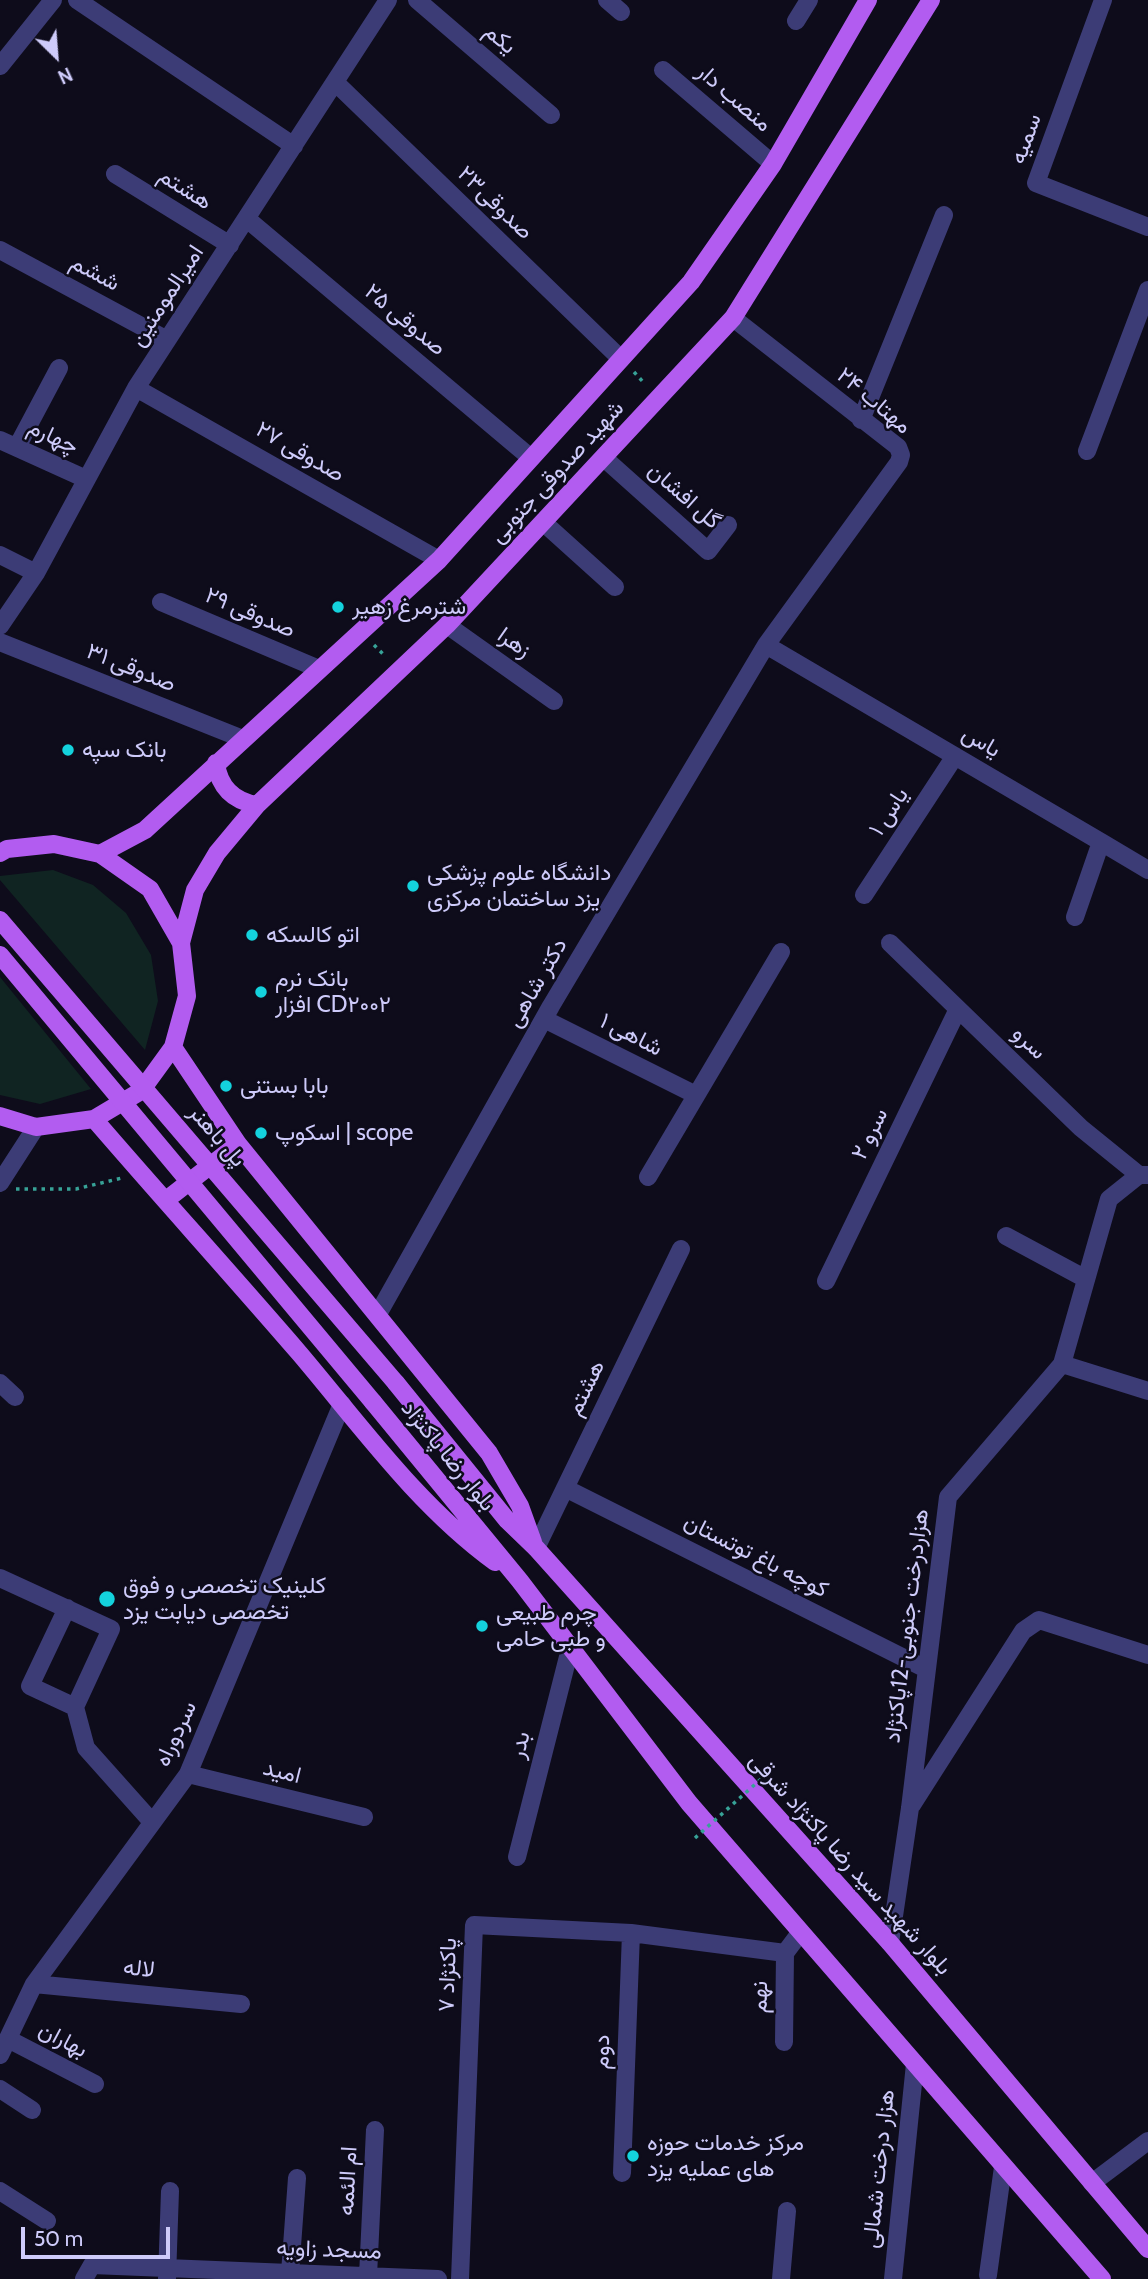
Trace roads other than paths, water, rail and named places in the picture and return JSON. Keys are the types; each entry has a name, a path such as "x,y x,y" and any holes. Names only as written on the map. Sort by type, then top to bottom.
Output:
{"main road":[{"name":"شهید صدوقی جنوبی","path":"100,854 145,830 439,559 691,282 773,164 868,0"},
{"name":"شهید صدوقی جنوبی","path":"181,943 195,890 217,853 257,805 447,625 733,318 931,0"},
{"path":"216,763 220,780 230,794 257,805"},
{"path":"0,1116 36,1127 94,1119 141,1091 173,1048 187,996 181,943 150,889 100,854 54,844 2,848"},
{"name":"پل باهنر","path":"0,920 396,1383"},
{"name":"بلوار رضا پاکنژاد","path":"0,955 520,1581"},
{"path":"173,1048 238,1144 489,1453 520,1506 536,1548"},
{"path":"94,1119 429,1506 467,1541 520,1581 689,1803 1102,2279"},
{"path":"166,1200 238,1144"},
{"name":"بلوار رضا پاکنژاد","path":"396,1383 507,1520"},
{"name":"بلوار شهید سید رضا پاکنژاد شرقی","path":"507,1520 536,1548 890,1943 1148,2249"}],"street":[{"path":"0,66 52,0"},
{"name":"امیرالمومنین","path":"0,626 36,573 136,387 388,0"},
{"name":"یکم","path":"417,0 551,115"},
{"path":"796,21 810,0"},
{"name":"سمیه","path":"1102,0 1036,183 1148,227"},
{"path":"89,3 294,146"},
{"name":"منصب دار","path":"663,70 773,164"},
{"name":"صدوقی۲۳","path":"336,83 621,359"},
{"name":"هشتم","path":"115,174 230,245"},
{"path":"861,420 944,215"},
{"name":"صدوقی ۲۵","path":"247,219 531,458"},
{"name":"ششم","path":"0,250 167,340"},
{"path":"1087,451 1148,289"},
{"name":"مهتاب ۲۴","path":"733,318 898,447 901,455 766,645"},
{"path":"17,447 59,368"},
{"name":"صدوقی ۲۷","path":"136,387 439,559"},
{"name":"چهارم","path":"0,440 86,479"},
{"name":"گل افشان","path":"604,458 708,551 728,525"},
{"path":"544,523 615,587"},
{"path":"0,555 36,573"},
{"name":"صدوقی ۲۹","path":"161,602 319,669"},
{"name":"زهرا","path":"447,625 554,701"},
{"name":"صدوقی ۳۱","path":"0,642 243,739"},
{"name":"یاس","path":"766,645 1148,870"},
{"name":"دکتر شاهی","path":"378,1314 544,1019 766,645"},
{"name":"یاس ۱","path":"864,895 955,756"},
{"path":"1075,917 1101,842"},
{"name":"سرو","path":"890,943 1081,1128 1143,1175"},
{"path":"648,1177 781,952"},
{"name":"سرو ۲","path":"826,1280 958,1009"},
{"name":"شاهی ۱","path":"544,1019 696,1095"},
{"path":"5,1186 36,1127"},
{"name":"هزاردرخت جنوبی-12پاکنژاد","path":"890,1943 910,1808 948,1497 1062,1364 1109,1199 1143,1175"},
{"path":"1006,1236 1086,1279"},
{"name":"هشتم","path":"536,1548 681,1249"},
{"path":"1062,1364 1148,1391"},
{"path":"0,1383 15,1397"},
{"name":"سردوراه","path":"4,2047 34,1984 188,1774 342,1404"},
{"name":"کوچه باغ توتستان","path":"565,1488 926,1669"},
{"path":"0,1578 111,1629 75,1707 86,1748 152,1822"},
{"path":"59,1604 30,1686 75,1707"},
{"path":"910,1808 1023,1631 1040,1620 1148,1655"},
{"name":"بدر","path":"517,1857 571,1645"},
{"name":"امید","path":"188,1774 364,1817"},
{"name":"پاکنژاد ۷","path":"460,2279 474,1925 631,1933 785,1953"},
{"name":"دوم","path":"622,2172 631,1933"},
{"path":"785,1953 800,1933"},
{"name":"نهم","path":"784,2042 785,1953"},
{"name":"لاله","path":"34,1984 241,2004"},
{"name":"بهاران","path":"4,2047 95,2084"},
{"name":"هزار درخت شمالی","path":"893,2279 915,2064"},
{"path":"0,2089 32,2110"},
{"name":"ام الئمه","path":"368,2276 375,2130"},
{"path":"1093,2183 1148,2141"},
{"path":"988,2275 1003,2167"},
{"path":"290,2273 297,2178"},
{"path":"0,2190 47,2221"},
{"path":"167,2274 170,2191"},
{"path":"781,2279 787,2211"},
{"name":"مسجد زاویه","path":"88,2272 290,2273 336,2277 438,2279"}],"place":[{"name":"شترمرغ زهیر","path":"338,607"},
{"name":"بانک سپه","path":"68,750"},
{"name":"دانشگاه علوم پزشکی یزد ساختمان مرکزی","path":"413,886"},
{"name":"اتو کالسکه","path":"252,935"},
{"name":"بانک نرم افزار CD۲۰۰۲","path":"261,992"},
{"name":"بابا بستنی","path":"226,1086"},
{"name":"اسکوپ | scope","path":"261,1133"},
{"name":"کلینیک تخصصی و فوق تخصصی دیابت یزد","path":"107,1599"},
{"name":"چرم طبیعی و طبی حامی","path":"482,1626"},
{"name":"مرکز خدمات حوزه های عملیه یزد","path":"633,2156"}]}
